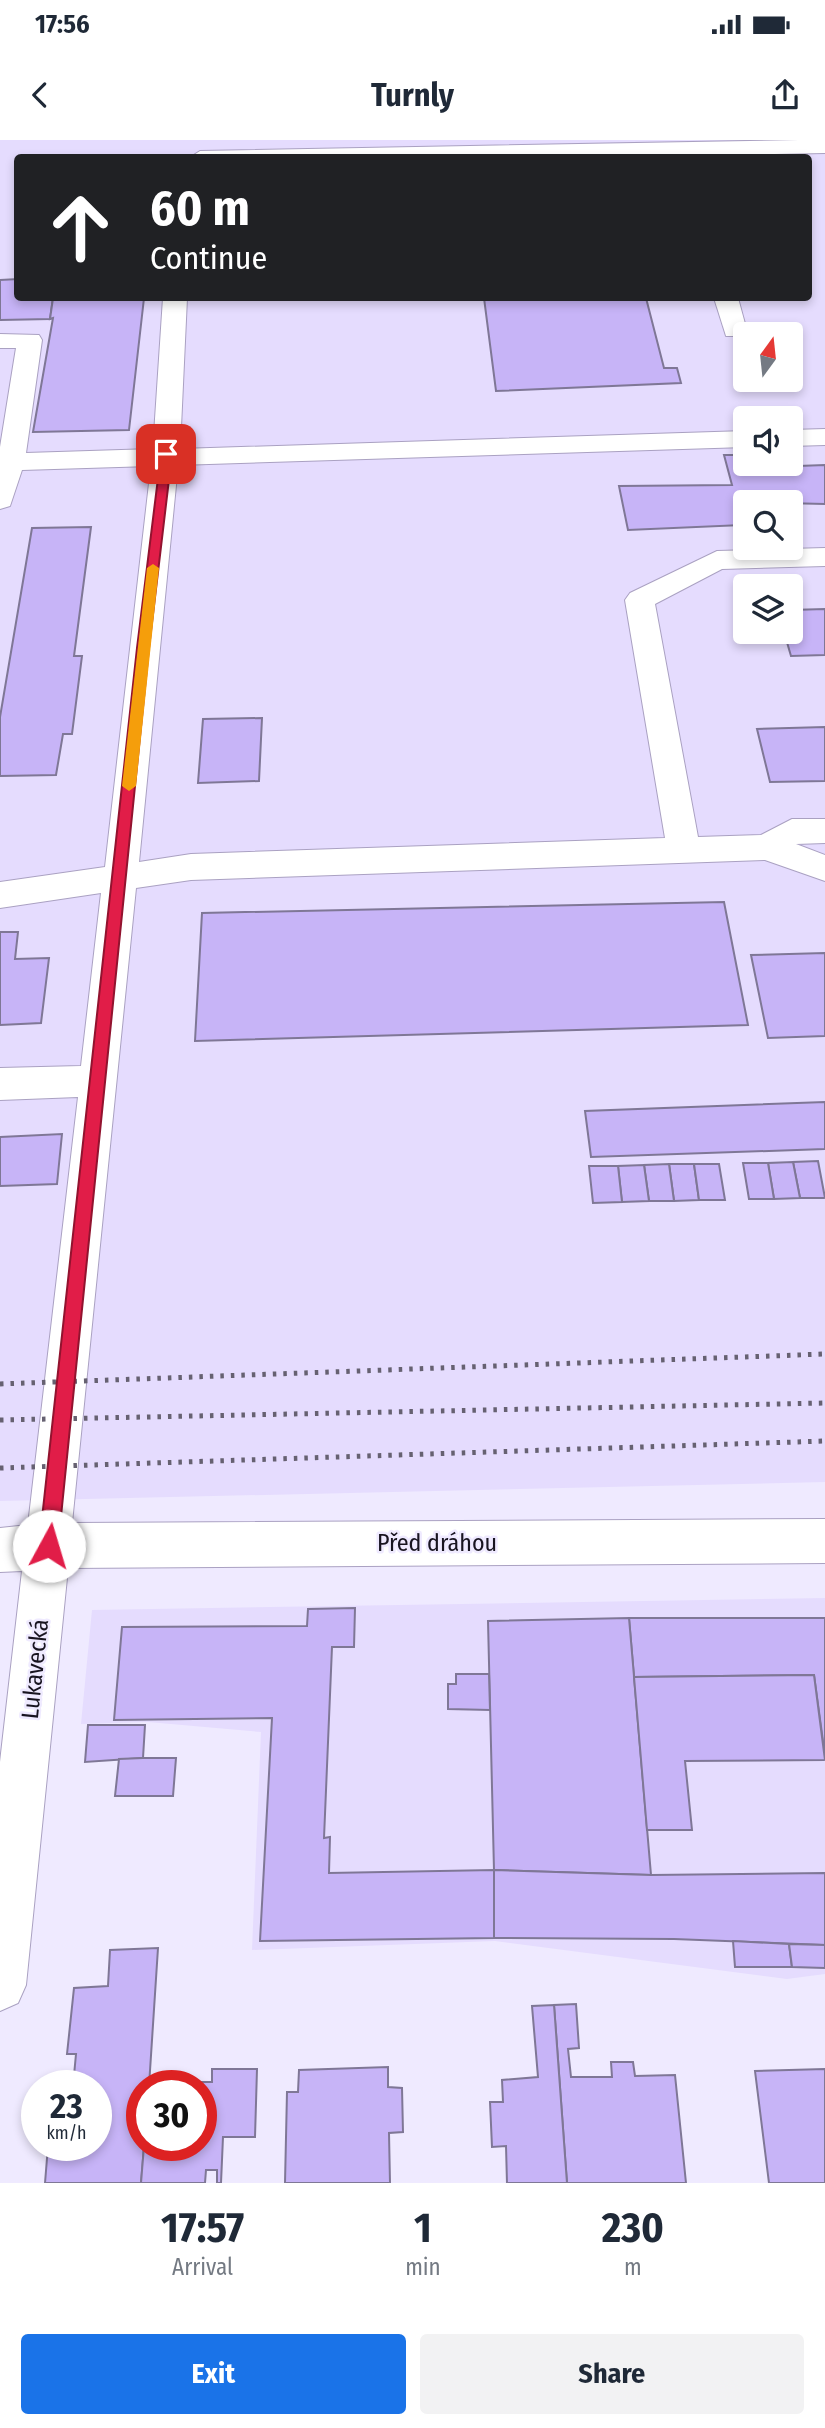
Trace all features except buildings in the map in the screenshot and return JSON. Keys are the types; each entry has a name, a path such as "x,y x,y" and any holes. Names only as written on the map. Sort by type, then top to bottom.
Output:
{"street":[{"path":"605,154 825,146"},
{"name":"Lukavecká","path":"0,1985 166,454 175,301"},
{"path":"727,301 733,324"},
{"path":"0,341 30,340 11,462 0,500"},
{"path":"803,438 825,437"},
{"path":"11,462 166,454 733,439"},
{"path":"684,850 640,600 717,560 825,557"},
{"path":"767,847 792,831 825,831"},
{"path":"0,895 191,867 767,847 825,867"},
{"path":"0,866 37,889"},
{"path":"0,1083 99,1081"},
{"name":"Před dráhou","path":"0,1550 49,1546 825,1541"}],"shaded area":[{"path":"0,140 825,140 825,1482 0,1501"},
{"path":"825,1598 825,1974 787,1979 495,1941 252,1950 261,1732 148,1722 81,1724 92,1610"}],"railway":[{"path":"0,1384 825,1354"},
{"path":"0,1420 825,1403"},
{"path":"0,1468 825,1441"}],"slow traffic":[{"path":"129,786 153,568"}],"route":[{"path":"49,1546 143,648 166,454"}]}
